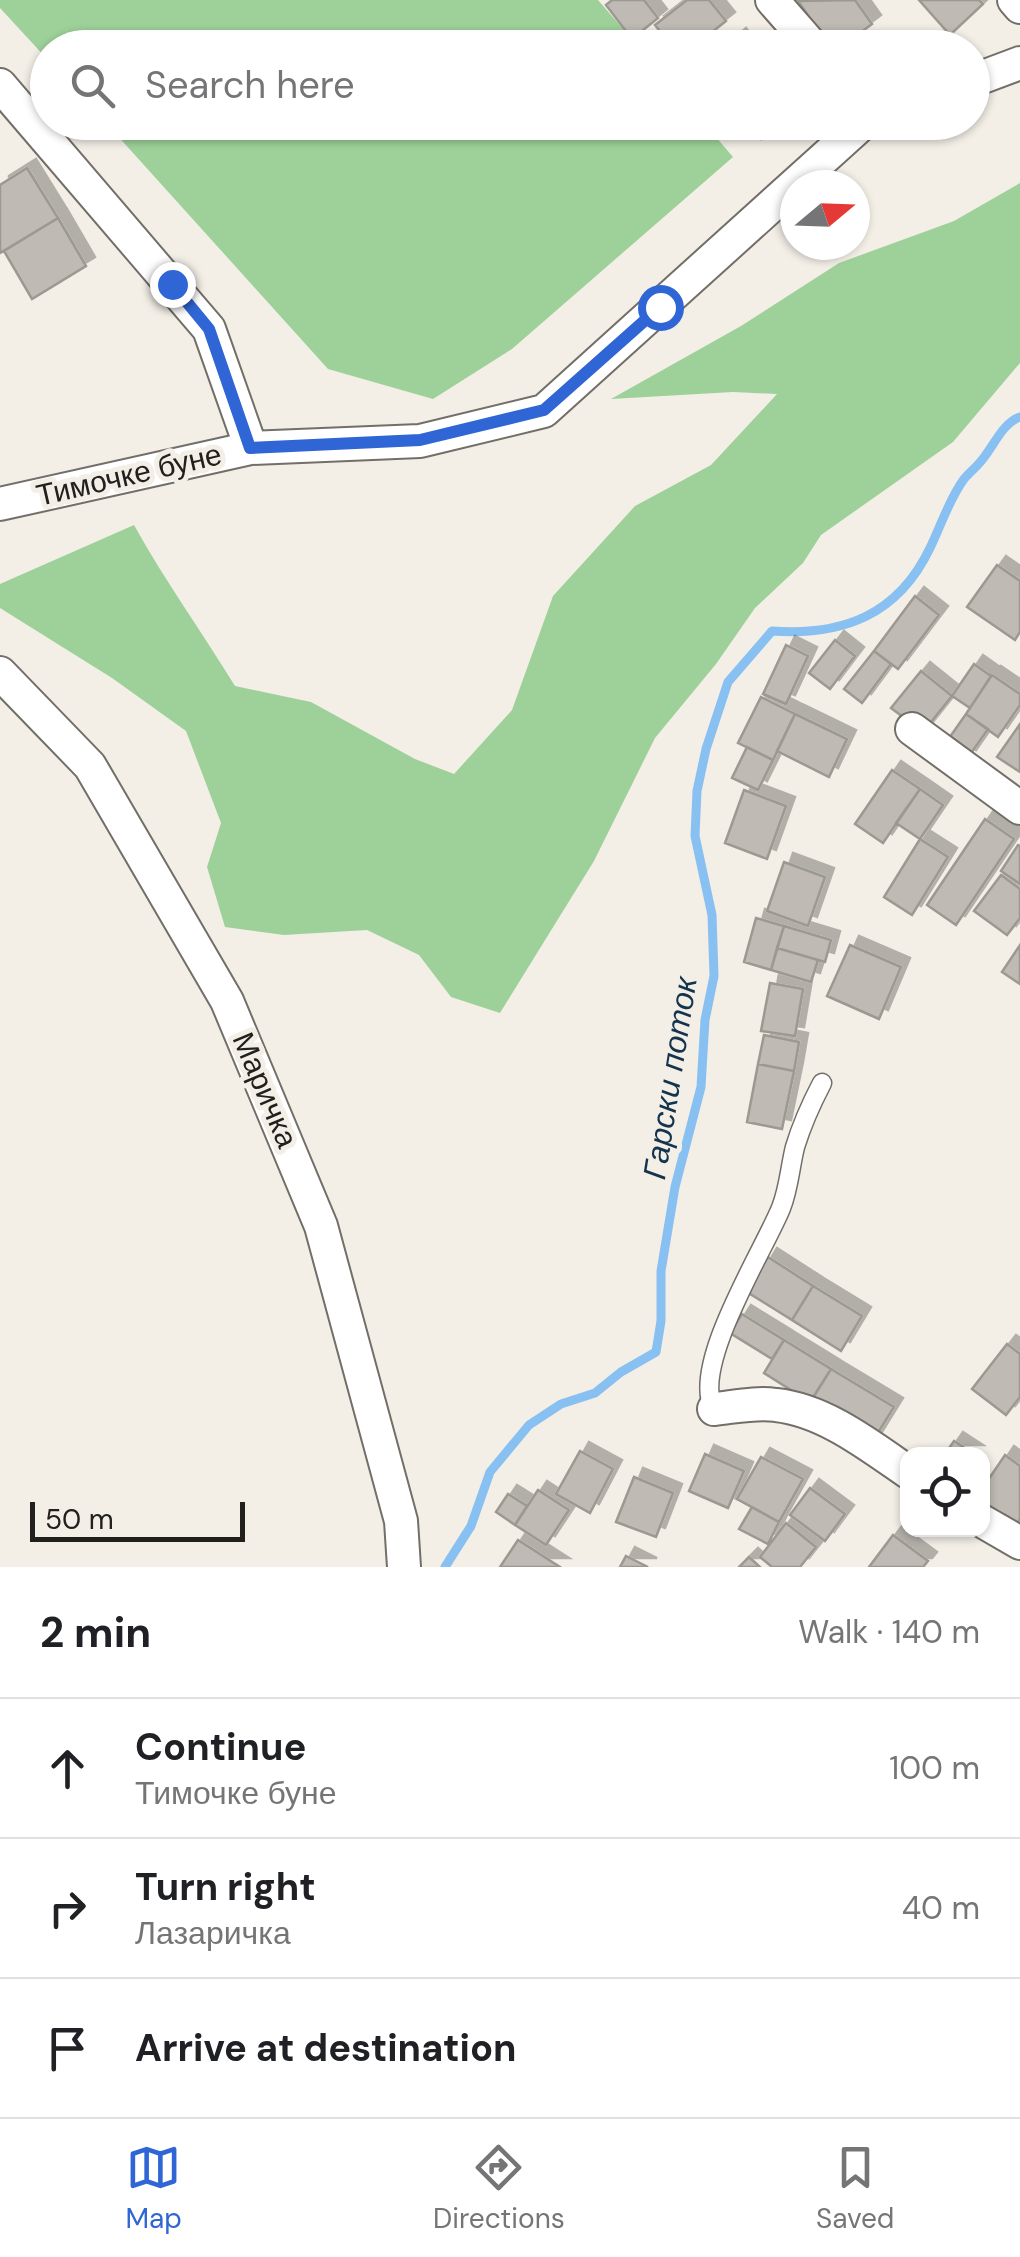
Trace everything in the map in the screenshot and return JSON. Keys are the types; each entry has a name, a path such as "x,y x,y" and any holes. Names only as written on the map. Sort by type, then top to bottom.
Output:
{"street":[{"path":"772,0 798,30"},
{"path":"1014,0 1020,7"},
{"path":"990,74 1020,63"},
{"path":"0,85 30,120"},
{"path":"47,140 209,329 250,448"},
{"name":"Тимочке буне","path":"0,504 250,448 420,440 544,410 844,140"},
{"name":"Маричка","path":"0,673 90,766 227,1001 321,1226 402,1521 404,1567"},
{"path":"912,729 1020,808"},
{"path":"714,1409 772,1404 794,1408 828,1422 900,1467"},
{"path":"990,1526 1020,1543"}],"lane":[{"path":"714,1409 707,1388 720,1344 752,1264 783,1205 802,1124 822,1083"}],"green space":[{"path":"0,0 598,0 624,30 30,30 30,41 0,8"},
{"path":"121,140 718,140 733,157 512,349 433,399 328,369"},
{"path":"1020,183 1020,363 953,442 821,535 803,563 755,608 716,664 655,738 594,861 500,1013 451,997 419,955 367,930 284,935 225,927 207,867 221,823 186,731 112,678 0,608 0,584 134,525 235,686 311,702 415,759 454,774 512,710 553,596 635,506 711,465 777,394 733,392 611,399 741,326 839,263 870,260 870,252 954,221"}],"building":[{"path":"612,0 644,0 658,18 643,30 625,30 606,5"},
{"path":"687,0 709,0 726,21 715,30 659,30 655,25"},
{"path":"855,0 872,24 864,30 818,30 798,1"},
{"path":"919,0 979,0 983,4 955,30 946,30"},
{"path":"27,168 58,218 0,253 0,185"},
{"path":"58,218 86,266 32,299 4,251"},
{"path":"997,565 1020,581 1020,632 1015,640 967,607"},
{"path":"915,596 939,615 898,669 874,651"},
{"path":"835,640 855,656 830,689 809,673"},
{"path":"786,645 808,656 786,704 763,694"},
{"path":"874,651 891,664 862,703 844,689"},
{"path":"974,664 991,676 970,708 952,696"},
{"path":"921,671 952,696 923,732 891,708"},
{"path":"992,675 1020,694 1020,705 998,737 966,714"},
{"path":"761,697 795,714 773,760 738,743"},
{"path":"795,714 847,739 829,777 777,751"},
{"path":"966,714 988,729 967,759 945,744"},
{"path":"1020,724 1020,772 997,757"},
{"path":"747,747 773,760 758,790 732,778"},
{"path":"892,770 920,789 883,843 855,824"},
{"path":"920,789 943,805 920,839 896,823"},
{"path":"744,790 786,806 767,859 725,843"},
{"path":"985,819 1014,839 956,925 927,905"},
{"path":"920,839 948,857 912,915 884,897"},
{"path":"1020,846 1020,884 1001,871"},
{"path":"784,862 825,877 808,926 767,911"},
{"path":"1001,875 1020,889 1020,918 1007,935 974,911"},
{"path":"756,918 784,926 771,970 744,962"},
{"path":"784,926 831,940 825,962 777,948"},
{"path":"850,945 901,967 879,1019 827,996"},
{"path":"1020,945 1020,984 1002,972"},
{"path":"777,948 818,960 811,982 771,970"},
{"path":"770,983 803,989 795,1036 761,1031"},
{"path":"764,1035 799,1042 794,1071 758,1064"},
{"path":"758,1064 794,1071 782,1129 747,1122"},
{"path":"768,1257 813,1286 792,1320 747,1292"},
{"path":"813,1286 862,1316 841,1351 792,1320"},
{"path":"742,1314 784,1340 772,1359 730,1333"},
{"path":"784,1340 831,1369 810,1402 764,1373"},
{"path":"1007,1344 1020,1354 1020,1397 1006,1415 972,1389"},
{"path":"831,1369 894,1407 871,1444 808,1406"},
{"path":"580,1451 613,1469 590,1513 556,1494"},
{"path":"705,1454 744,1471 728,1508 689,1491"},
{"path":"1005,1455 1020,1466 1020,1519 1013,1530 990,1515 990,1477"},
{"path":"761,1457 803,1479 779,1522 737,1499"},
{"path":"634,1477 673,1493 656,1537 616,1522"},
{"path":"810,1488 845,1514 825,1541 790,1515"},
{"path":"538,1490 569,1510 546,1545 515,1525"},
{"path":"508,1494 527,1506 515,1525 496,1512"},
{"path":"752,1507 779,1522 768,1544 739,1529"},
{"path":"786,1523 816,1547 800,1567 772,1567 760,1557"},
{"path":"893,1535 928,1561 923,1567 869,1567"},
{"path":"518,1540 560,1567 500,1567"},
{"path":"626,1556 648,1567 620,1567"},
{"path":"749,1557 760,1567 739,1567"}],"waterway":[{"name":"Гарски поток","path":"445,1567 471,1526 490,1472 529,1425 561,1404 595,1393 656,1352 661,1321 661,1271 675,1187 701,1087 705,1020 714,976 712,915 695,836 697,791 728,682 772,631 798,632 845,625 885,605 902,590 930,548 964,479 1005,428 1020,417"}],"route":[{"path":"172,284 209,329 250,448 420,440 544,410 660,307"}]}
